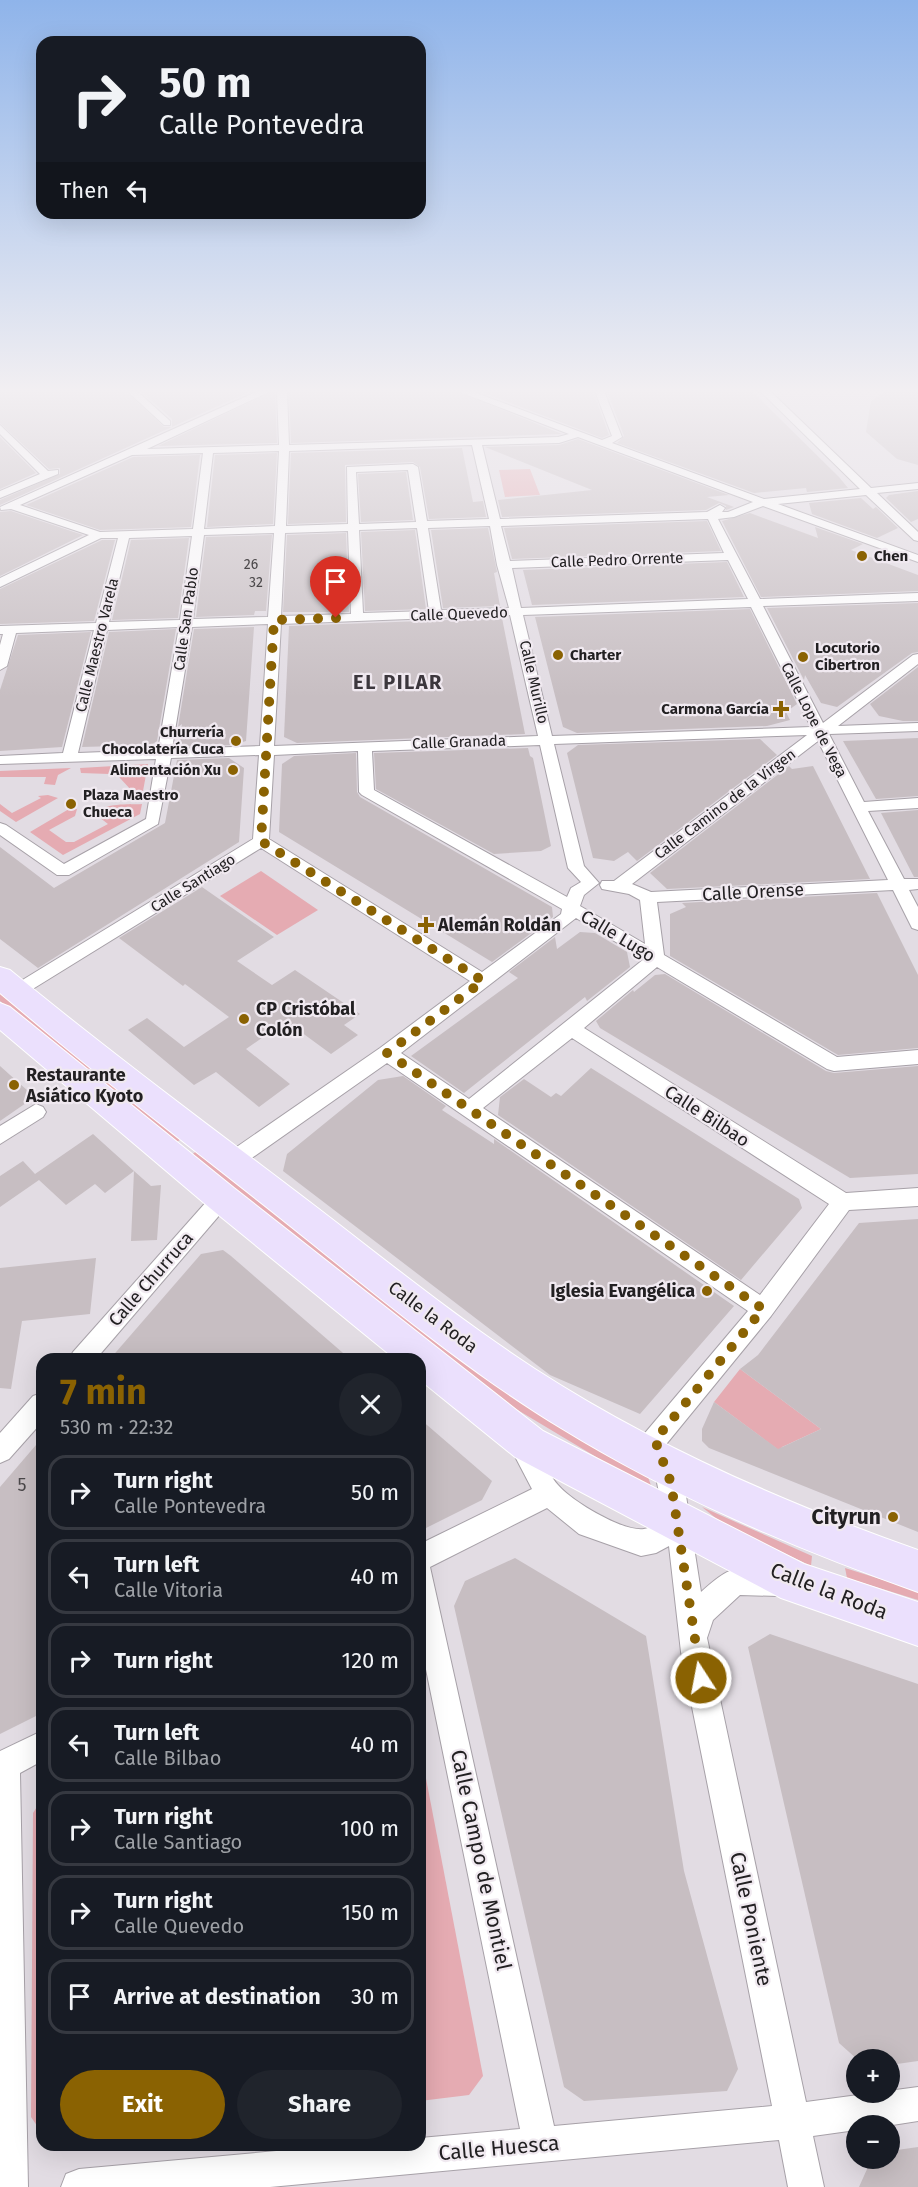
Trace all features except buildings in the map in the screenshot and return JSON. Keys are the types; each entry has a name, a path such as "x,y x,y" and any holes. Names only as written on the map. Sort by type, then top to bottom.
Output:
{"main road":[{"name":"Calle la Roda","path":"6,994 227,1180 425,1353"},
{"name":"Calle la Roda","path":"227,1180 542,1394 835,1543 918,1571"},
{"name":"Calle la Roda","path":"426,1354 529,1444 795,1583 918,1624"}],"street":[{"path":"5,508 38,493"},
{"name":"Calle San Pablo","path":"165,753 203,493"},
{"path":"282,493 261,841 483,981"},
{"path":"352,493 357,617"},
{"path":"417,493 436,615"},
{"name":"Calle Murillo","path":"487,493 503,565 517,611 576,868 591,883"},
{"path":"736,493 918,559"},
{"path":"5,508 99,535 124,535 730,515 763,502 840,493"},
{"path":"870,493 918,538"},
{"path":"711,515 713,511 747,497"},
{"name":"Calle Lope de Vega","path":"711,515 918,924"},
{"path":"0,583 99,535"},
{"name":"Calle Maestro Varela","path":"70,756 124,535"},
{"name":"Calle Pedro Orrente","path":"503,565 731,556"},
{"name":"Calle Quevedo","path":"6,630 918,597"},
{"path":"0,666 6,630"},
{"name":"Calle Camino de la Virgen","path":"618,886 918,658"},
{"name":"Calle Granada","path":"0,760 547,739 918,728"},
{"name":"Calle Lugo","path":"365,746 367,792 571,908 834,1064 918,1057"},
{"path":"0,828 63,871 153,821 165,753"},
{"path":"859,807 918,803"},
{"name":"Calle Santiago","path":"6,994 261,841"},
{"path":"227,1180 387,1053 568,917 577,892 591,883"},
{"name":"Calle Orense","path":"591,883 633,889 648,897 918,884"},
{"path":"469,1109 571,1029 656,958 648,897"},
{"name":"Calle Bilbao","path":"571,1029 843,1202"},
{"path":"387,1053 763,1309"},
{"path":"0,1136 36,1112"},
{"name":"Calle Churruca","path":"86,1353 227,1180"},
{"path":"655,1453 843,1202 918,1197"},
{"path":"0,1451 36,1411"},
{"path":"509,1427 530,1458 549,1494 588,1525 641,1543 656,1540 677,1523"},
{"name":"Calle Poniente","path":"655,1453 677,1523 695,1652 806,2187"},
{"path":"426,1555 549,1494"},
{"name":"Calle Poniente","path":"695,1652 695,1621 706,1606 736,1582 795,1583"},
{"name":"Calle Campo de Montiel","path":"426,1603 542,2144"},
{"path":"10,2187 2,1766 36,1749"},
{"name":"Calle Huesca","path":"79,2187 793,2121 918,2104"}],"shaded area":[{"path":"504,493 539,493 540,495 505,497"},
{"path":"148,764 143,791 133,792 119,777 109,774 81,773 80,768"},
{"path":"71,768 58,775 55,785 44,784 46,777 0,777 0,771"},
{"path":"48,795 58,798 16,822 0,811 0,804 12,813 41,798 38,796"},
{"path":"142,804 140,814 63,855 30,832 69,809 77,809 75,816 49,830 66,842 74,842 108,824 95,814 99,810 117,805"},
{"path":"261,871 318,910 277,935 220,896"},
{"path":"0,991 183,1138 175,1143 0,1001"},
{"path":"198,1150 468,1366 550,1421 648,1477 653,1491 516,1409 190,1156"},
{"path":"740,1369 821,1429 782,1447 780,1451 714,1402"},
{"path":"702,1507 812,1556 811,1566 723,1524"},
{"path":"845,1568 918,1591 918,1600 847,1578"},
{"path":"426,1778 483,2076 469,2095 426,2100"},
{"path":"36,1808 36,2124 31,2117 33,1813"}],"place":[{"name":"Chen","path":"862,556"},
{"name":"Charter","path":"558,655"},
{"name":"Locutorio Cibertron","path":"803,657"},
{"name":"Carmona García","path":"781,709"},
{"name":"Churrería Chocolatería Cuca","path":"236,741"},
{"name":"Alimentación Xu","path":"233,770"},
{"name":"Plaza Maestro Chueca","path":"71,804"},
{"name":"Alemán Roldán","path":"426,925"},
{"name":"CP Cristóbal Colón","path":"244,1019"},
{"name":"Restaurante Asiático Kyoto","path":"14,1085"},
{"name":"Iglesia Evangélica","path":"707,1291"},
{"name":"Cityrun","path":"893,1517"}],"district":[{"name":"EL PILAR","path":"398,682"}],"route":[{"path":"336,618 274,620 261,841 483,981 387,1053 763,1309 655,1440 671,1483 684,1560 695,1652 701,1678"}]}
